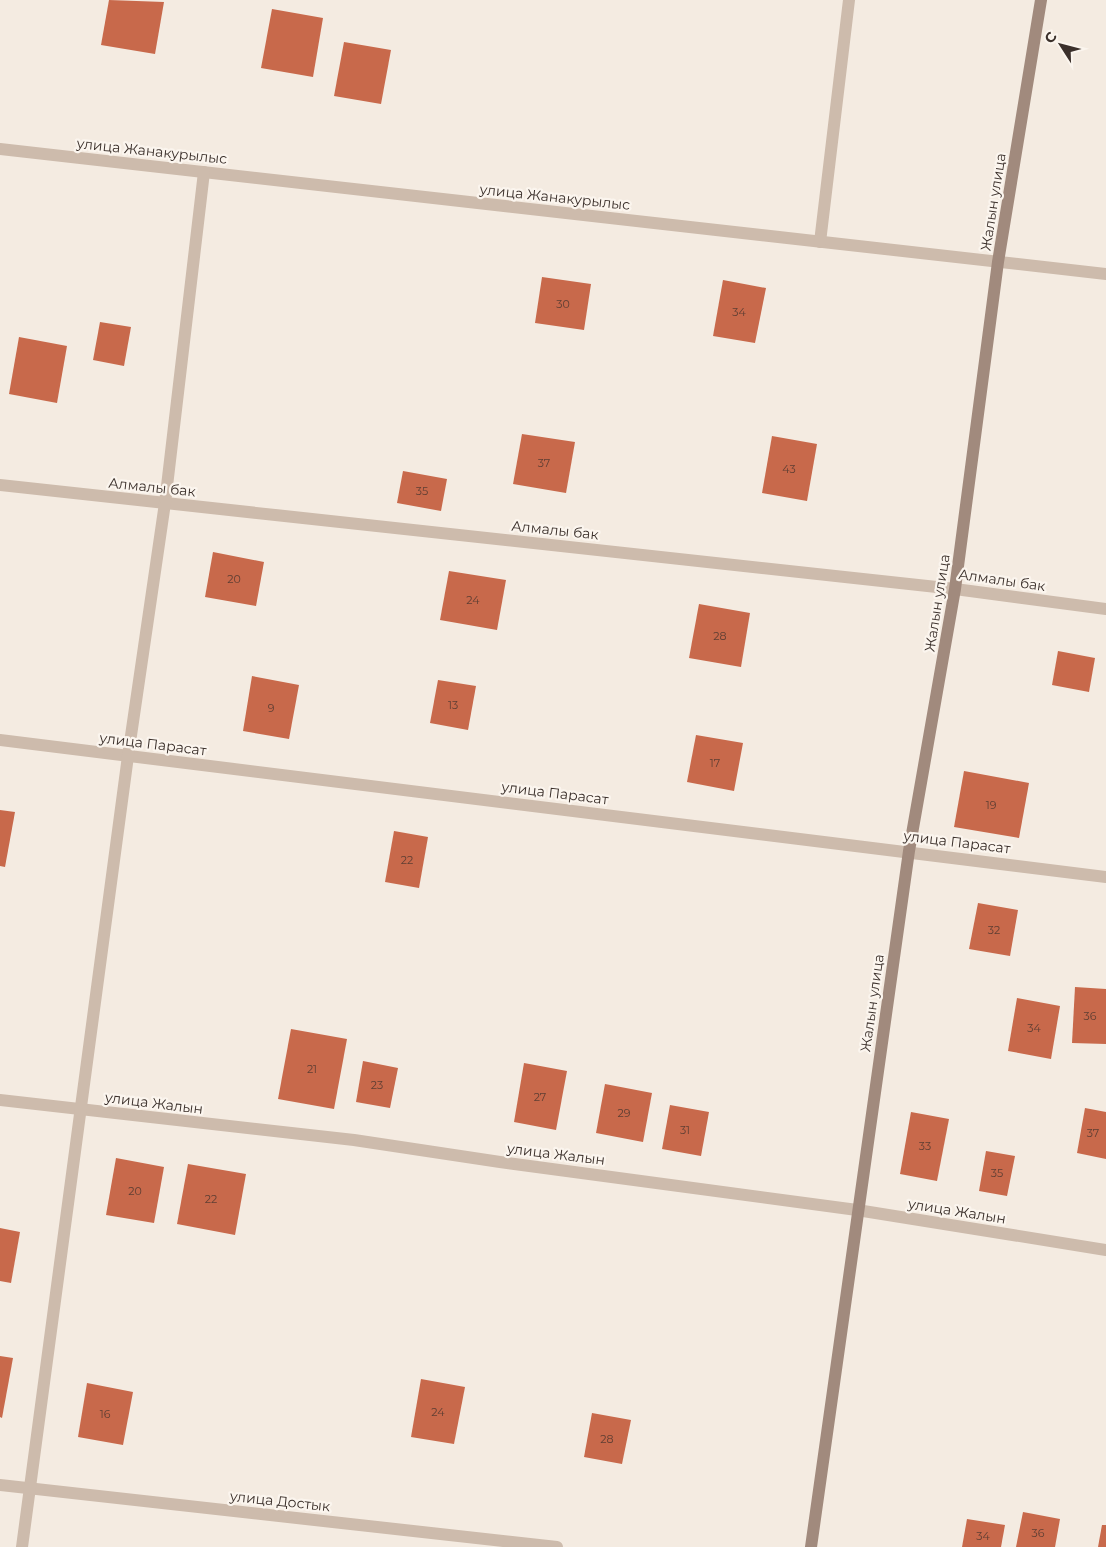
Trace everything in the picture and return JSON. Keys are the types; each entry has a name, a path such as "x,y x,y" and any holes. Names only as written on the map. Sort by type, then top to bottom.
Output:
{"street":[{"path":"820,242 849,0"},
{"name":"Жалын улица","path":"811,1547 909,851 955,589 998,262 1041,0"},
{"name":"улица Жанакурылыс","path":"0,149 1106,274"},
{"path":"22,1547 128,756 165,503 204,172"},
{"name":"Алмалы бак","path":"0,485 955,589 1106,609"},
{"name":"улица Парасат","path":"0,740 909,851 1106,877"},
{"name":"улица Жалын","path":"0,1100 354,1140 500,1162 857,1210 1106,1250"},
{"name":"улица Достык","path":"0,1485 557,1547"}],"building":[{"path":"109,0 164,2 155,54 101,45"},
{"path":"272,9 323,18 313,77 261,68"},
{"path":"344,42 391,50 381,104 334,96"},
{"path":"542,277 591,284 584,330 535,323"},
{"path":"723,280 766,288 755,343 713,336"},
{"path":"100,322 131,327 124,366 93,360"},
{"path":"19,337 67,346 57,403 9,394"},
{"path":"522,434 575,442 566,493 513,484"},
{"path":"772,436 817,444 807,501 762,493"},
{"path":"403,471 447,479 441,511 397,503"},
{"path":"213,552 264,562 256,606 205,597"},
{"path":"449,571 506,580 497,630 440,620"},
{"path":"699,604 750,613 741,667 689,658"},
{"path":"1058,651 1095,658 1089,692 1052,685"},
{"path":"252,676 299,685 289,739 243,731"},
{"path":"438,680 476,686 468,730 430,723"},
{"path":"696,735 743,743 734,791 687,782"},
{"path":"964,771 1029,783 1019,838 954,827"},
{"path":"0,810 15,812 5,867 0,866"},
{"path":"394,831 428,837 419,888 385,882"},
{"path":"978,903 1018,910 1010,956 969,949"},
{"path":"1075,987 1106,989 1106,1044 1072,1043"},
{"path":"1017,998 1060,1006 1051,1059 1008,1051"},
{"path":"291,1029 347,1039 334,1109 278,1099"},
{"path":"363,1061 398,1068 390,1108 356,1102"},
{"path":"524,1063 567,1071 556,1130 514,1122"},
{"path":"605,1084 652,1093 643,1142 596,1133"},
{"path":"670,1105 709,1112 701,1156 662,1149"},
{"path":"1085,1108 1106,1112 1106,1159 1077,1153"},
{"path":"911,1112 949,1119 937,1181 900,1174"},
{"path":"986,1151 1015,1156 1007,1196 979,1191"},
{"path":"116,1158 164,1167 154,1223 106,1215"},
{"path":"188,1164 246,1174 235,1235 177,1224"},
{"path":"0,1228 20,1232 11,1283 0,1281"},
{"path":"0,1356 13,1358 2,1418 0,1417"},
{"path":"421,1379 465,1387 454,1444 411,1437"},
{"path":"87,1383 133,1392 123,1445 78,1437"},
{"path":"592,1413 631,1420 622,1464 584,1457"},
{"path":"1023,1512 1060,1519 1055,1547 1016,1547"},
{"path":"967,1519 1005,1525 1001,1547 962,1547"},
{"path":"1102,1525 1106,1525 1106,1547 1098,1547"}]}
